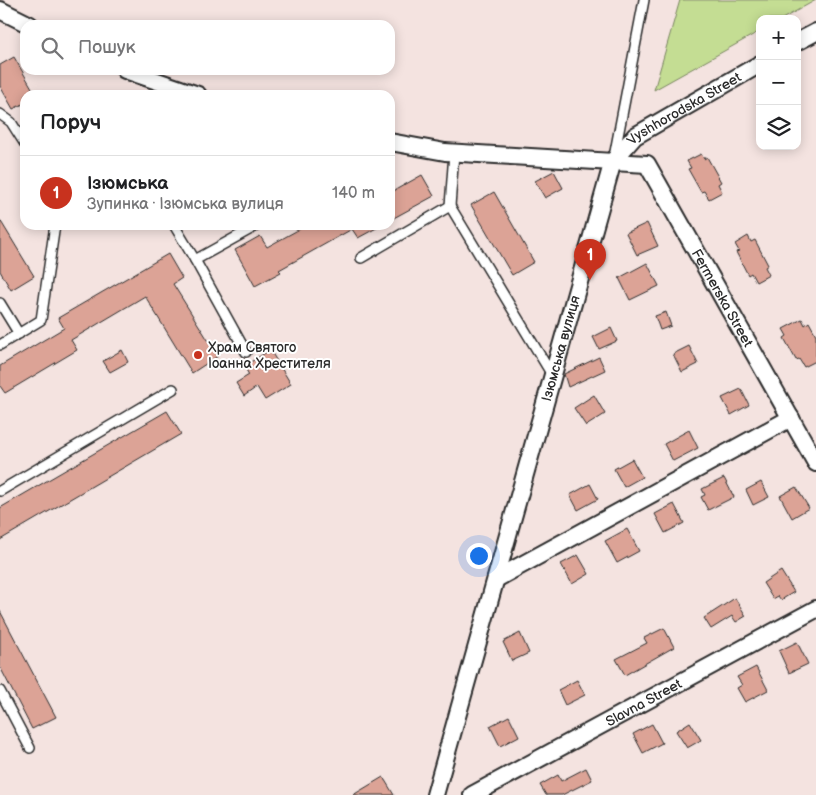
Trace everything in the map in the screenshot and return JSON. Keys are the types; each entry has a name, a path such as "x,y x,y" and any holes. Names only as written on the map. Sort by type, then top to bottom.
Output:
{"street":[{"path":"0,10 20,20"},
{"path":"801,40 816,32"},
{"name":"Vyshhorodska Street","path":"613,161 635,136 756,66"},
{"path":"140,75 183,90"},
{"path":"395,146 454,153 613,161"},
{"name":"Ізюмська вулиця","path":"435,795 613,161"},
{"name":"Fermerska Street","path":"613,161 647,164 816,463"},
{"path":"496,579 791,418"},
{"name":"Slavna Street","path":"472,795 816,609"}],"lane":[{"path":"613,161 644,0"},
{"path":"0,114 11,122 20,136"},
{"path":"454,153 450,206 552,376"},
{"path":"361,258 450,206"},
{"path":"0,345 41,320 54,230"},
{"path":"177,230 246,352"},
{"path":"195,260 244,230"},
{"path":"0,302 18,334"},
{"path":"0,491 173,390"},
{"path":"0,691 30,748"}],"green space":[{"path":"680,0 816,0 789,15 756,15 756,33 654,90"}],"building":[{"path":"14,57 20,67 20,75 24,75 33,90 20,90 20,106 13,109 0,86 0,65"},
{"path":"701,154 704,159 707,157 721,182 718,184 722,192 709,199 704,191 701,192 688,169 691,168 687,161"},
{"path":"554,171 563,188 545,198 535,181"},
{"path":"422,175 434,196 395,217 395,190"},
{"path":"494,192 534,262 512,275 471,205"},
{"path":"0,220 34,276 11,290 0,271"},
{"path":"647,223 658,246 637,255 626,233"},
{"path":"298,230 350,230 279,270 281,272 255,286 235,250 260,236 267,247"},
{"path":"353,230 373,230 358,238"},
{"path":"748,236 751,242 755,240 768,265 765,267 769,275 756,282 751,273 748,275 736,252 739,251 735,244"},
{"path":"168,254 182,278 173,284 218,356 192,373 145,296 71,340 77,350 5,393 0,386 0,366 64,328 58,318"},
{"path":"647,263 659,286 630,300 619,278"},
{"path":"666,312 671,326 660,330 655,316"},
{"path":"802,319 805,325 809,322 816,335 816,361 804,367 799,359 796,360 784,338 787,336 783,329"},
{"path":"611,328 617,341 599,349 593,337"},
{"path":"689,346 698,364 682,372 673,354"},
{"path":"122,350 128,362 110,372 103,361"},
{"path":"270,350 291,384 265,400 257,387 244,396 236,383 249,375 244,366"},
{"path":"599,357 605,370 568,387 564,374"},
{"path":"741,389 749,405 731,415 722,398"},
{"path":"594,395 605,414 586,426 574,408"},
{"path":"167,411 181,434 0,540 0,508"},
{"path":"689,430 698,448 673,461 664,444"},
{"path":"632,459 642,477 624,487 614,469"},
{"path":"724,478 734,497 708,510 701,497 705,495 702,489"},
{"path":"761,482 769,497 753,505 746,490"},
{"path":"590,484 598,499 578,510 570,495"},
{"path":"796,487 809,508 792,518 780,496"},
{"path":"674,504 684,523 665,533 655,514"},
{"path":"627,529 639,551 617,563 605,541"},
{"path":"578,555 589,574 572,584 561,564"},
{"path":"781,571 794,592 781,600 778,596 773,599 763,583"},
{"path":"735,598 746,616 736,622 732,616 711,629 704,618"},
{"path":"0,611 56,717 32,729 0,667"},
{"path":"664,628 674,647 625,675 616,659 647,643 644,638"},
{"path":"520,633 529,653 512,661 503,642"},
{"path":"797,642 808,664 789,673 779,651"},
{"path":"756,667 768,690 745,702 737,688 742,685 737,677"},
{"path":"577,680 585,695 565,705 558,690"},
{"path":"509,716 519,736 500,746 490,726"},
{"path":"690,722 701,740 687,748 676,731"},
{"path":"652,724 662,743 643,753 633,734"},
{"path":"586,768 592,780 562,795 546,795 540,785 558,775 561,781"},
{"path":"383,777 394,795 353,795"}],"place":[{"name":"Ізюмська","path":"590,280"},
{"name":"Храм Святого Іоанна Хрестителя","path":"198,355"}]}
